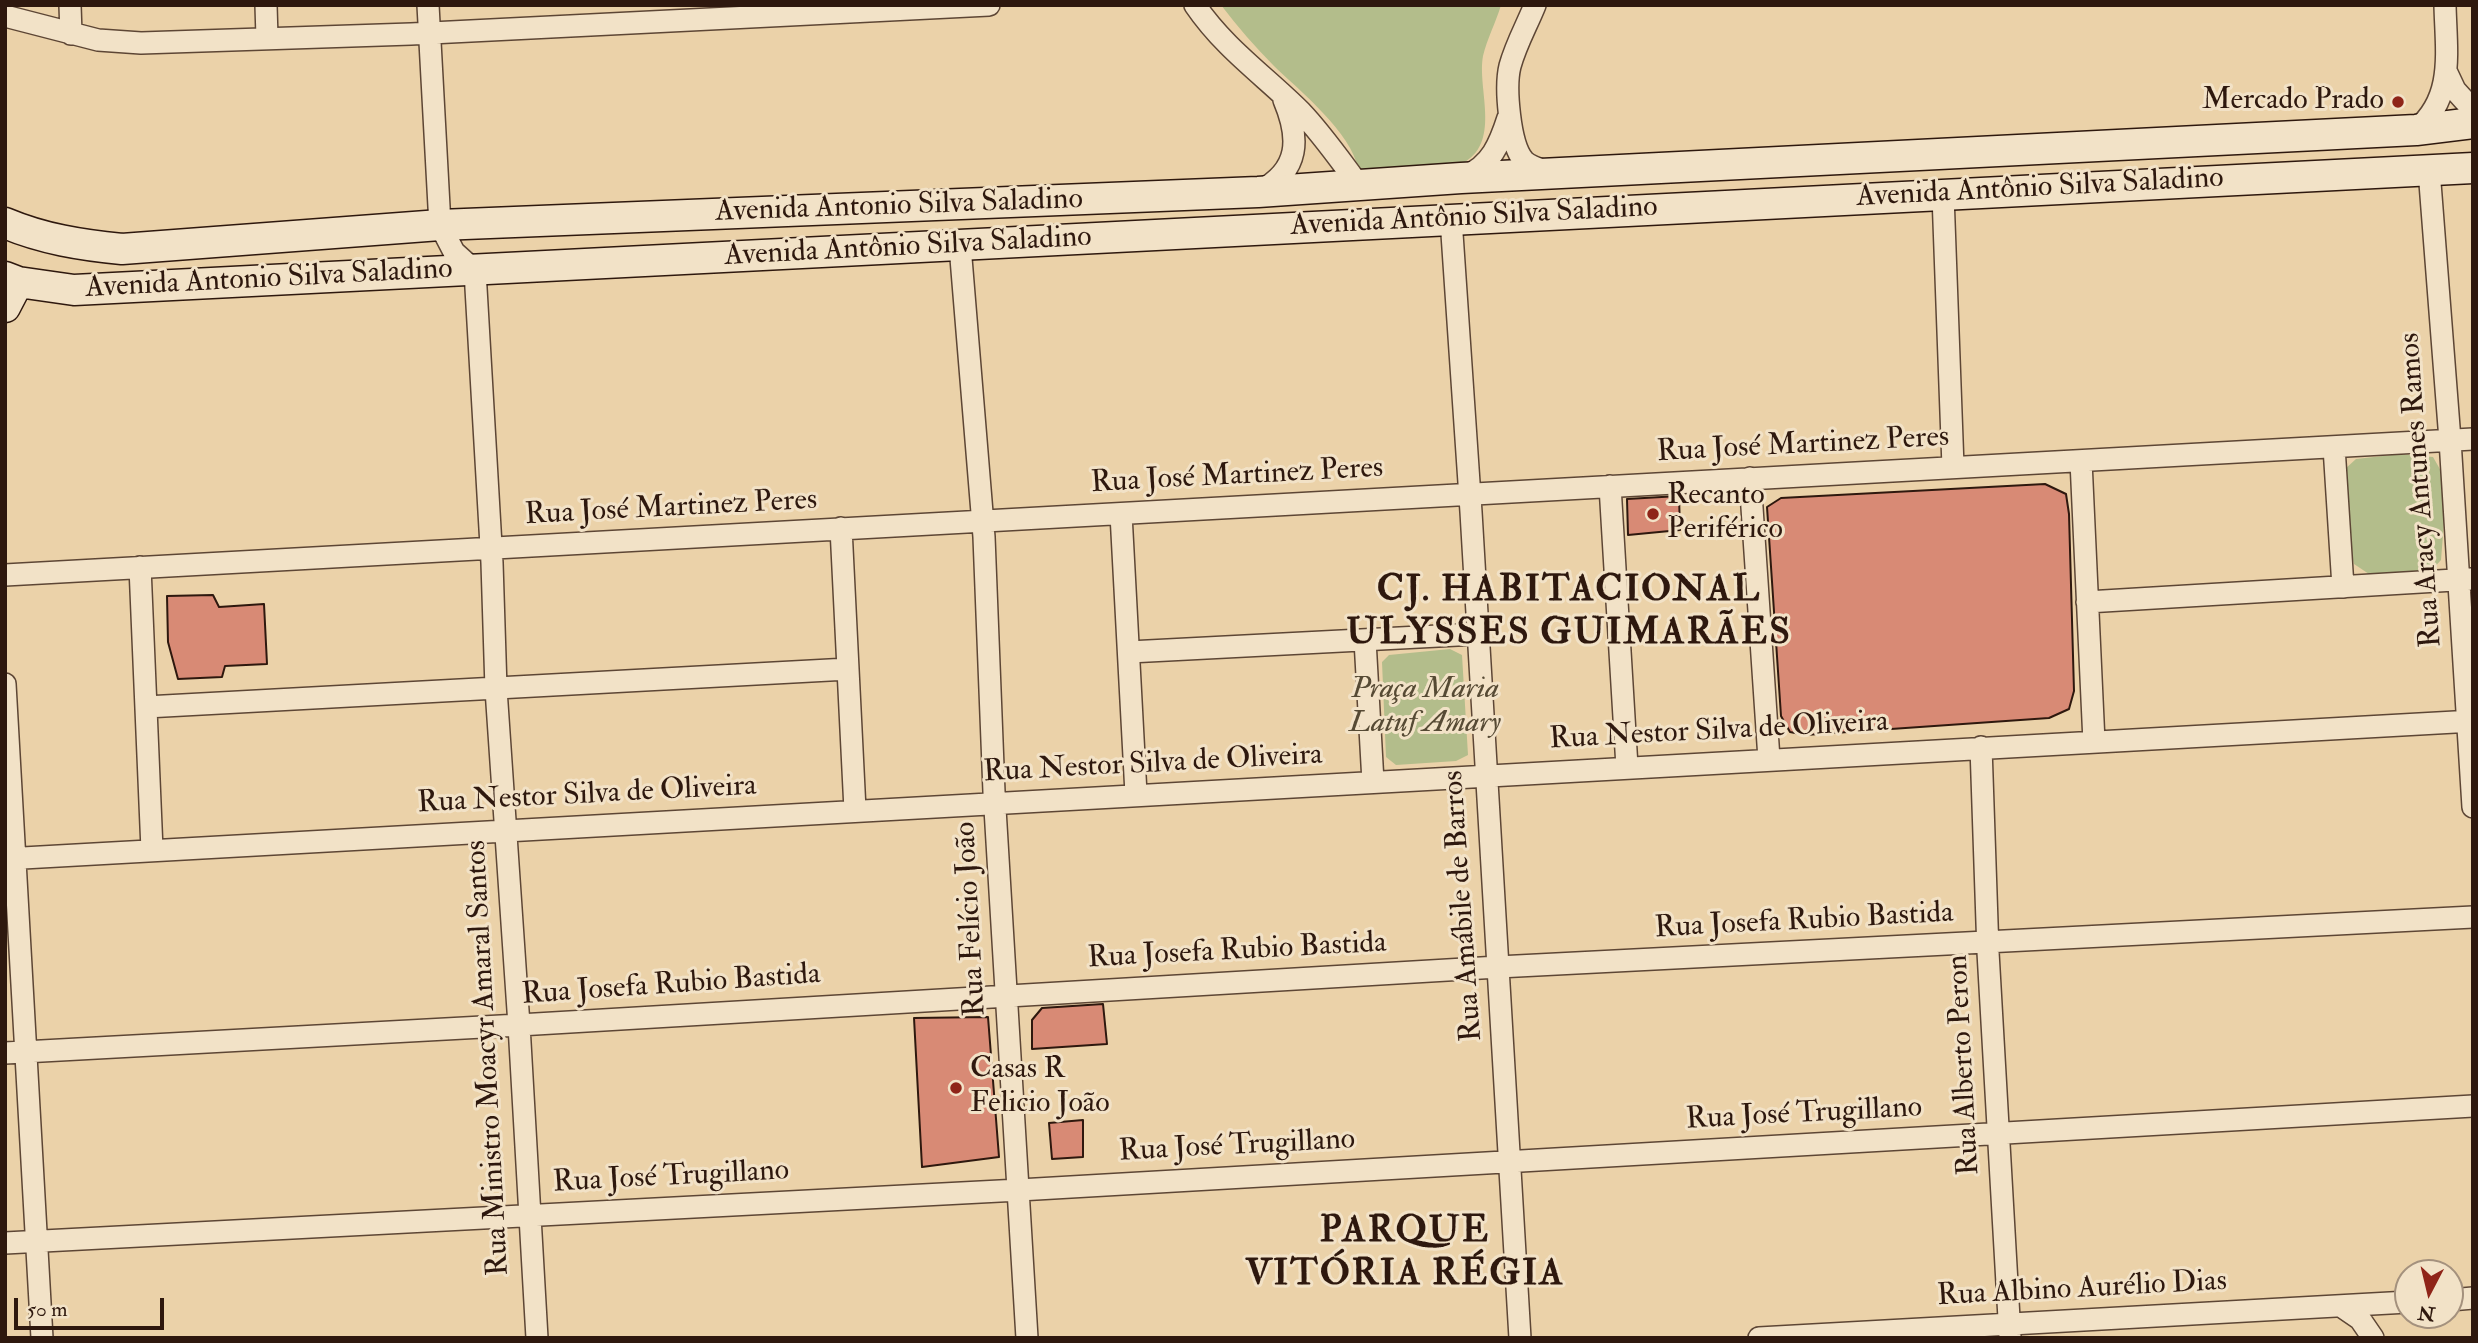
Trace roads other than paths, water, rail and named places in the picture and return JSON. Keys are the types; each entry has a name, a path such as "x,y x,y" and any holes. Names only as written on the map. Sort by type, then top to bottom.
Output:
{"main road":[{"name":"Avenida Antônio Silva Saladino","path":"1358,184 2416,130 2473,123"},
{"name":"Avenida Antônio Silva Saladino","path":"475,271 2473,168"},
{"name":"Avenida Antonio Silva Saladino","path":"5,223 32,234 122,249 440,225 1258,192 1358,184"},
{"path":"960,246 963,236 992,218 1164,196"},
{"name":"Avenida Antonio Silva Saladino","path":"10,289 74,290 475,271"}],"street":[{"path":"70,5 71,34"},
{"path":"266,5 267,38"},
{"path":"428,5 440,225"},
{"path":"5,16 98,40 141,43 429,33 989,5"},
{"path":"1195,5 1236,55 1300,111 1358,184"},
{"path":"1535,5 1510,68 1510,112 1513,137 1522,159 1529,165 1552,173"},
{"path":"2416,130 2433,113 2447,73 2445,5"},
{"path":"2447,73 2455,90 2473,110"},
{"path":"1258,192 1274,184 1281,176 1288,167 1293,152 1296,134 1284,98"},
{"path":"1461,178 1475,172 1496,151 1510,112"},
{"name":"Rua Aracy Antunes Ramos","path":"2429,170 2450,440 2466,579 2473,807"},
{"path":"1943,195 1953,467"},
{"name":"Rua Amábile de Barros","path":"1451,219 1520,1338"},
{"name":"Avenida Antonio Silva Saladino","path":"440,225 454,252 475,271"},
{"name":"Rua Felício João","path":"960,246 982,521 995,803 1027,1338"},
{"name":"Rua Ministro Moacyr Amaral Santos","path":"475,271 496,689 537,1338"},
{"name":"Rua José Martinez Peres","path":"5,575 2473,439"},
{"path":"2334,447 2343,587"},
{"path":"2081,461 2094,742"},
{"path":"1750,478 1769,759"},
{"path":"1610,486 1627,767"},
{"path":"1121,514 1136,794"},
{"path":"841,528 855,810"},
{"path":"140,567 152,850"},
{"path":"2087,602 2466,579"},
{"path":"1129,652 1477,634"},
{"path":"1365,640 1373,782"},
{"path":"146,707 848,669"},
{"path":"5,684 15,1052 36,1241 42,1338"},
{"name":"Rua Nestor Silva de Oliveira","path":"10,859 2470,721"},
{"name":"Rua Alberto Peron","path":"1981,747 1987,943 2009,1330"},
{"name":"Rua Josefa Rubio Bastida","path":"15,1052 519,1025 1006,994 2473,917"},
{"name":"Rua José Trugillano","path":"5,1243 1019,1190 2473,1106"},
{"name":"Rua Albino Aurélio Dias","path":"1759,1338 2009,1330 2394,1303"},
{"path":"2341,1306 2360,1319 2373,1338"}],"place":[{"name":"Mercado Prado","path":"2398,102"},
{"name":"Recanto Periférico","path":"1653,514"},
{"name":"Casas R Felicio João","path":"956,1088"}],"district":[{"name":"CJ. HABITACIONAL ULYSSES GUIMARÃES","path":"1569,614"},
{"name":"PARQUE VITÓRIA RÉGIA","path":"1405,1254"}],"park label":[{"name":"Praça Maria Latuf Amary","path":"1425,708"}]}
